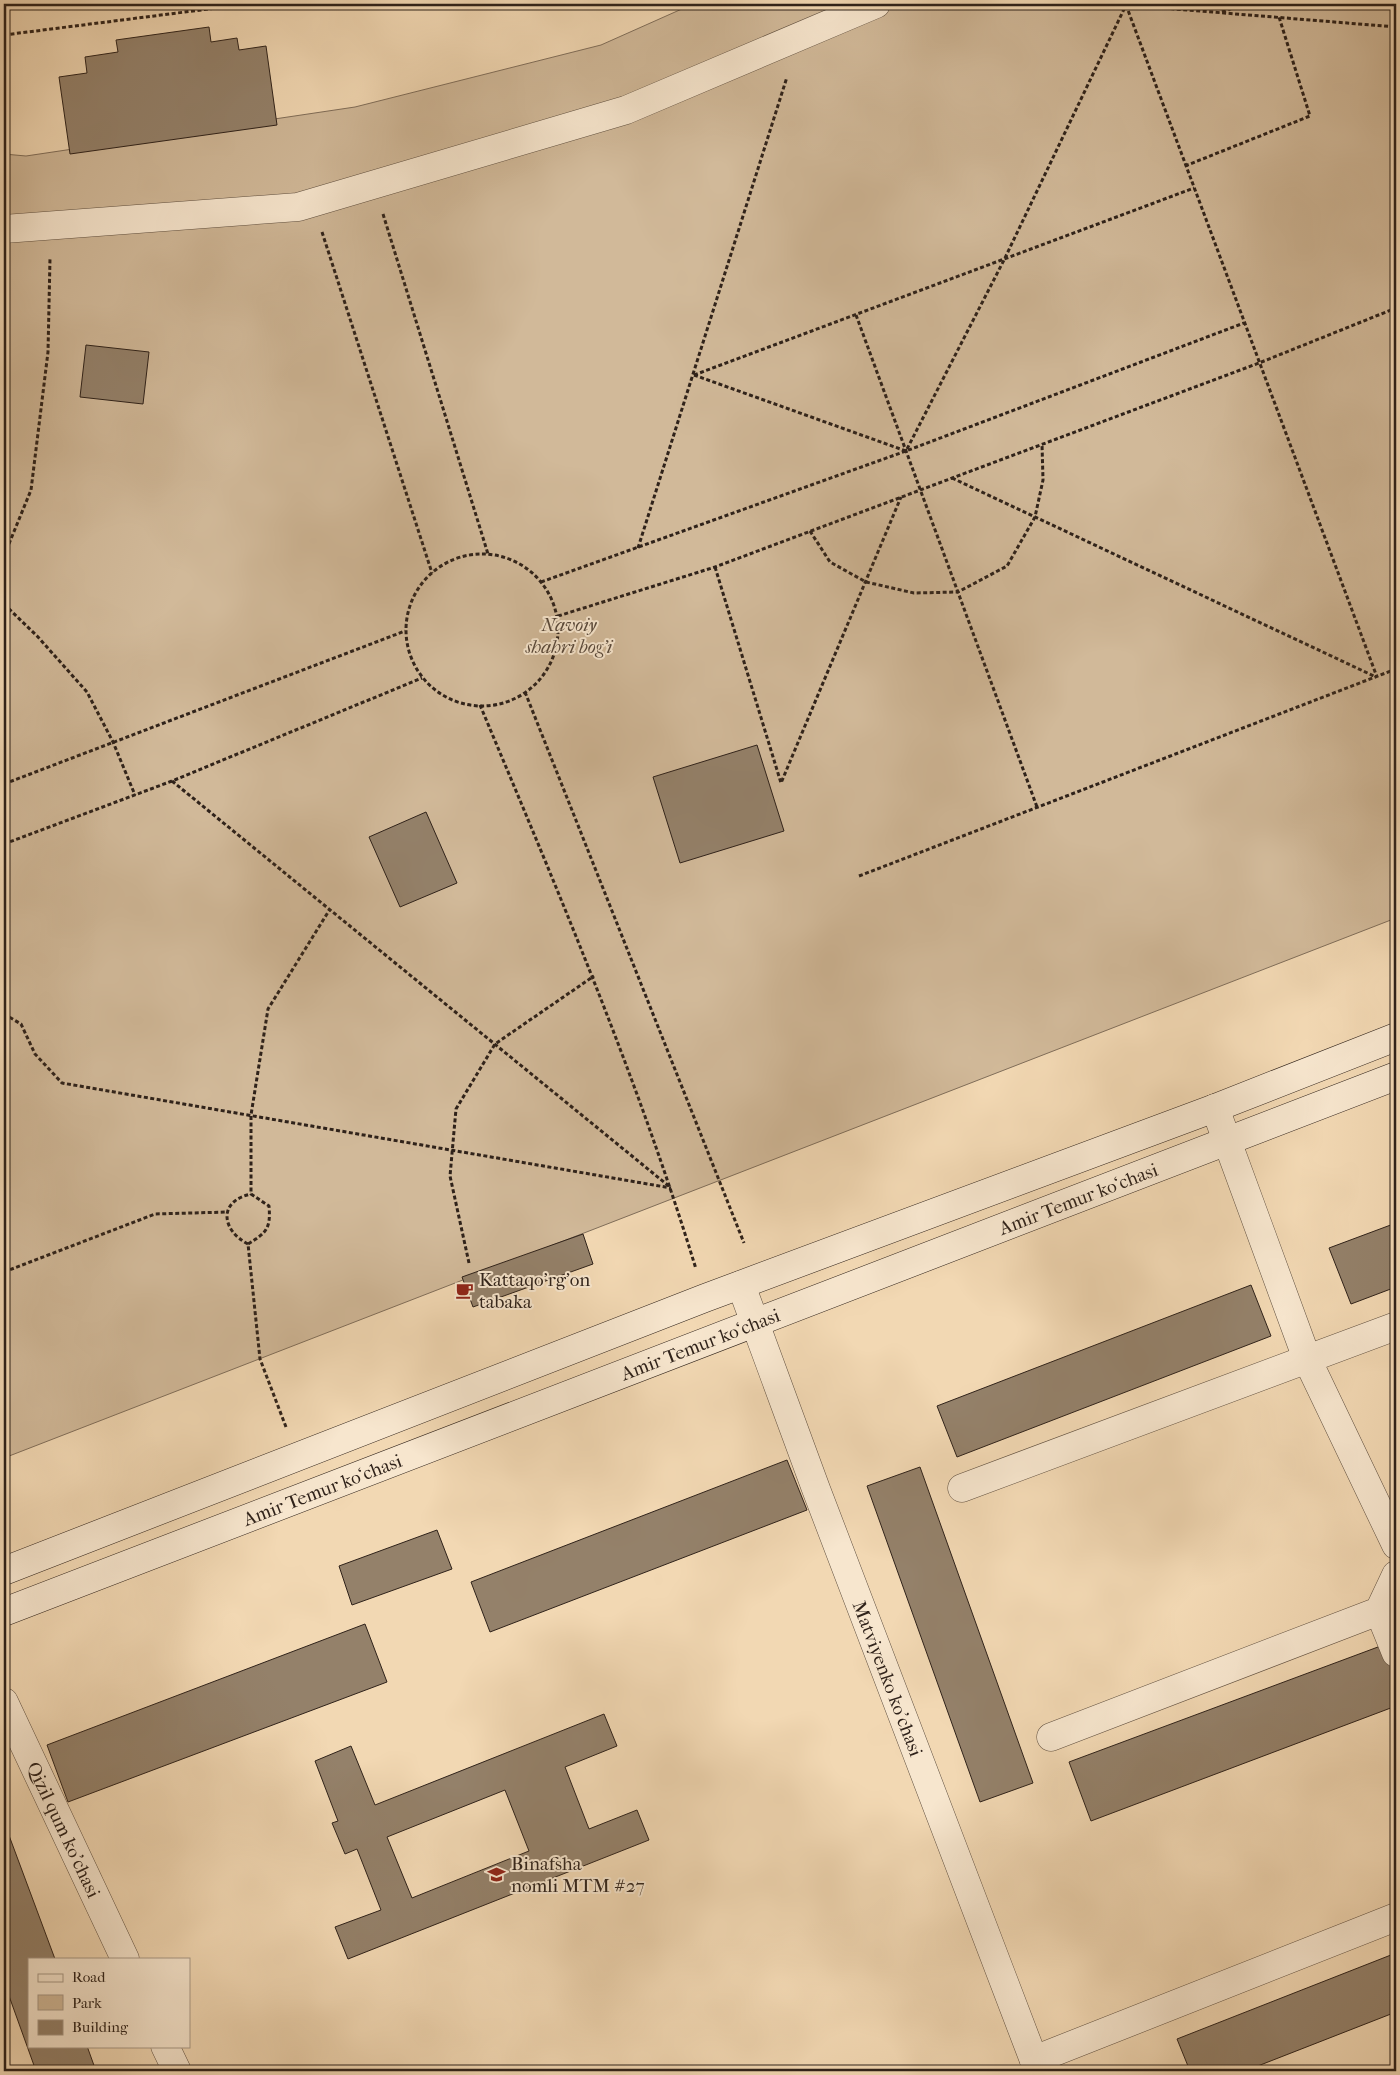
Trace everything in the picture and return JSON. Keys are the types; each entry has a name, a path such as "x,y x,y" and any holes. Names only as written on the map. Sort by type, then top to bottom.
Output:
{"street":[{"path":"4,230 298,207 626,110 876,4"},
{"name":"Amir Temur ko‘chasi","path":"4,1571 704,1298 1215,1108 1396,1037"},
{"name":"Amir Temur ko‘chasi","path":"4,1612 1396,1076"},
{"path":"1215,1108 1307,1359 1396,1545"},
{"name":"Matviyenko ko'chasi","path":"741,1285 1036,2066"},
{"path":"962,1488 1396,1326"},
{"path":"1051,1737 1379,1612 1396,1575"},
{"path":"1379,1612 1396,1653"},
{"name":"Qizil qum ko'chasi","path":"4,1702 126,1958"},
{"path":"1036,2066 1396,1917"},
{"path":"167,2048 177,2071"}],"path":[{"path":"4,35 248,4"},
{"path":"1126,4 1396,27"},
{"path":"1126,4 1377,677"},
{"path":"906,451 1004,260 1126,4"},
{"path":"1221,12 1243,4"},
{"path":"1185,166 1310,116 1279,17"},
{"path":"637,548 694,375 800,36"},
{"path":"374,184 488,554"},
{"path":"694,375 1194,188"},
{"path":"312,203 432,574"},
{"path":"4,556 31,490 48,352 50,226"},
{"path":"558,616 715,567 1259,363 1396,308"},
{"path":"856,315 1038,807"},
{"path":"541,582 906,451 1244,323"},
{"path":"694,375 906,451"},
{"path":"810,531 830,562 866,582 914,593 958,592 1007,566 1035,517 1043,480 1042,444"},
{"path":"952,478 1377,677"},
{"path":"715,567 781,783 901,497"},
{"path":"488,554 512,559 534,573 549,592 558,616 558,641 551,665 536,685 515,699 491,706 466,704 442,695 422,678 410,656 405,631 409,606 421,583 440,566 463,555 488,554"},
{"path":"4,604 38,637 87,692 113,742 135,795"},
{"path":"4,784 405,631"},
{"path":"859,876 1396,669"},
{"path":"4,844 172,781 422,678"},
{"path":"525,692 744,1243"},
{"path":"480,705 594,976 671,1188 704,1298"},
{"path":"172,781 671,1188"},
{"path":"251,1194 251,1115 268,1009 330,909"},
{"path":"468,1263 450,1176 456,1109 495,1044 594,976"},
{"path":"4,1014 21,1024 35,1054 62,1083 671,1188"},
{"path":"251,1194 269,1206 271,1222 263,1235 248,1244 235,1237 227,1222 229,1207 237,1197 251,1194"},
{"path":"4,1272 155,1214 228,1212"},
{"path":"248,1244 260,1359 298,1456"}],"green space":[{"name":"Navoiy shahri bog'i","path":"693,4 1396,4 1396,918 4,1458 4,154 26,156 355,107 601,45"}],"building":[{"path":"209,27 211,42 237,38 239,50 266,46 277,125 70,154 59,77 87,73 85,57 118,52 116,40"},
{"path":"86,345 149,352 143,404 80,397"},
{"path":"757,745 784,831 680,863 653,777"},
{"path":"426,812 457,883 400,907 369,837"},
{"path":"1396,1223 1396,1287 1351,1304 1329,1248"},
{"path":"583,1234 593,1264 473,1307 462,1277"},
{"path":"1251,1285 1271,1336 957,1457 937,1406"},
{"path":"787,1460 807,1510 490,1632 471,1582"},
{"path":"920,1467 1033,1783 980,1802 867,1486"},
{"path":"437,1530 452,1569 352,1605 339,1566"},
{"path":"365,1624 387,1682 68,1802 47,1745"},
{"path":"1386,1644 1396,1672 1396,1706 1091,1821 1069,1762"},
{"path":"604,1714 617,1746 565,1767 589,1829 637,1810 649,1840 348,1959 335,1927 381,1910 357,1849 345,1854 332,1823 338,1821 315,1761 351,1746 375,1805","holes":["505,1790 529,1851 412,1898 387,1837"]},
{"path":"4,1822 55,1958 28,1958 28,2048 88,2048 96,2071 36,2071 4,1982"},
{"path":"1396,1953 1396,2012 1245,2071 1190,2071 1177,2039"}],"place":[{"name":"Kattaqo'rg'on tabaka","path":"465,1290"},
{"name":"Binafsha nomli MTM #27","path":"497,1874"}]}
